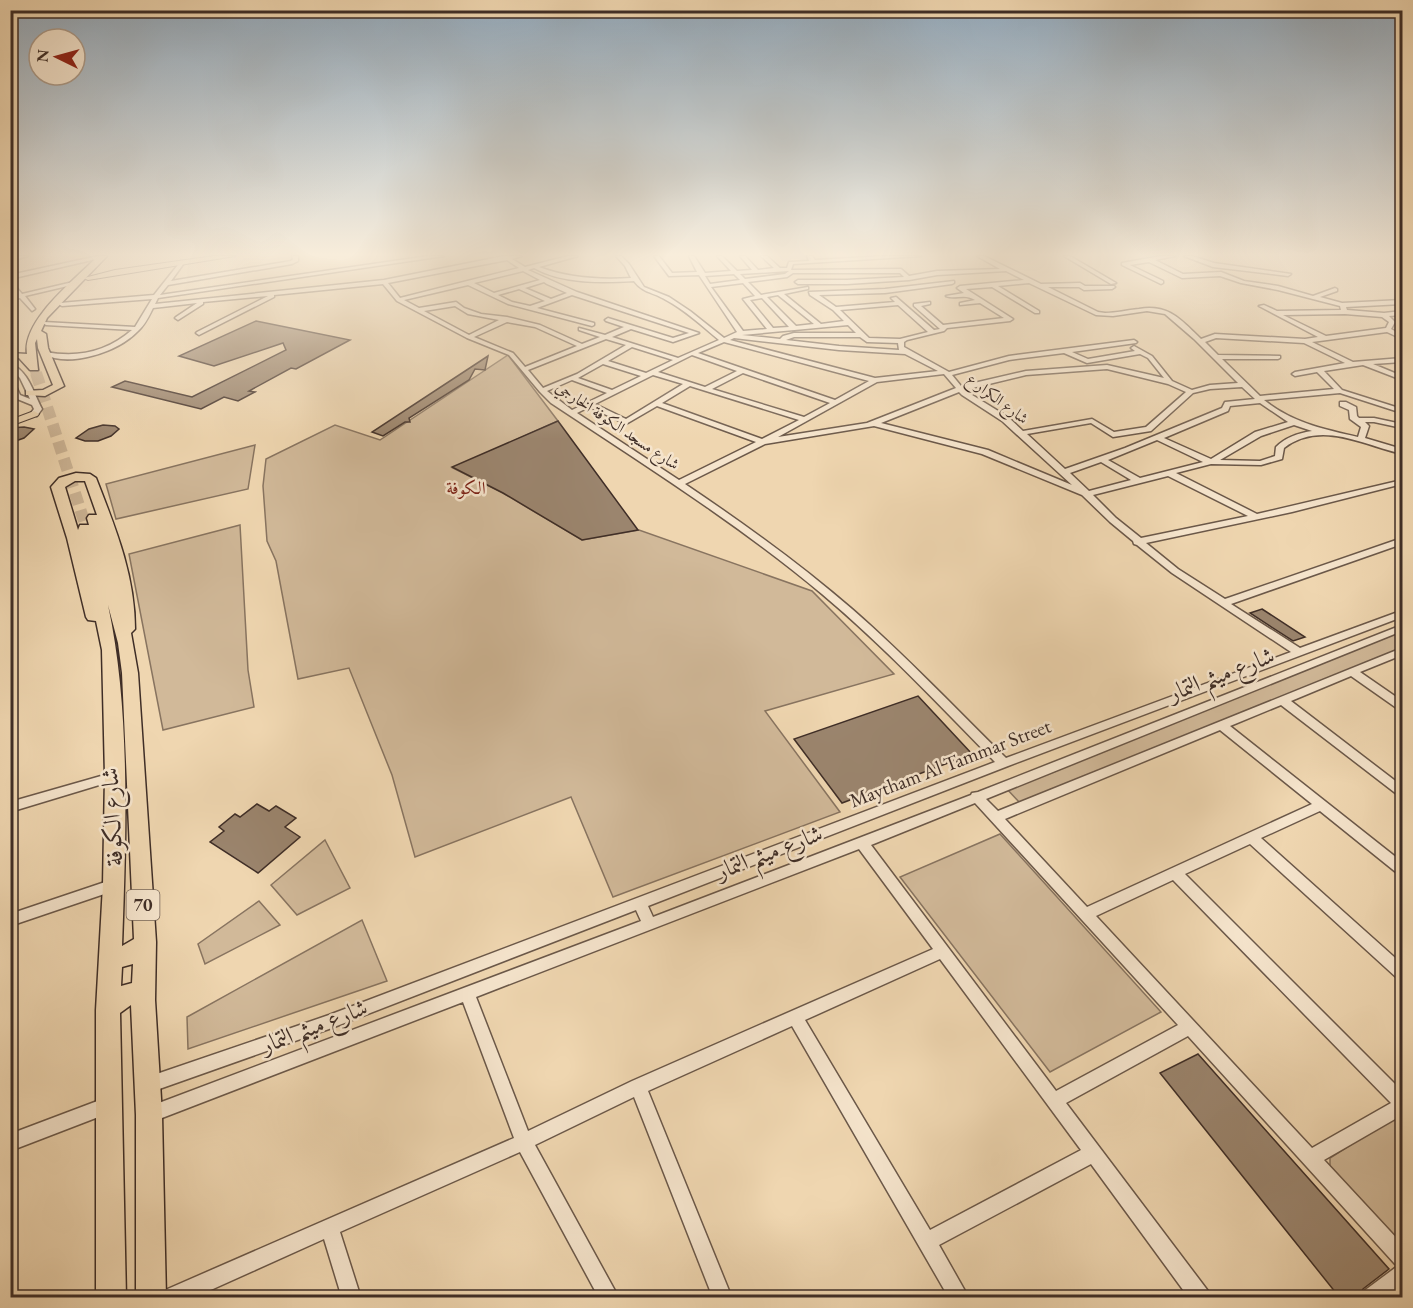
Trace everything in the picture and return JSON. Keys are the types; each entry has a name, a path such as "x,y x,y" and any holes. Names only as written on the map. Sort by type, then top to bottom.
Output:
{"highway":[{"path":"10,354 30,343 43,317"},
{"path":"36,367 41,334 51,317"},
{"path":"33,403 45,393 59,386 46,354 41,334"},
{"path":"30,343 36,367"},
{"path":"10,354 22,355 36,367"},
{"path":"84,476 90,478 115,550 129,606 118,646 96,625 75,538 57,487 68,479 84,476"},
{"name":"شارع الكوفة","path":"89,519 118,646 136,768 145,942 143,1000 149,1115 151,1298"},
{"name":"شارع الكوفة","path":"111,1298 108,1010 114,885 118,646"},
{"path":"111,954 121,957 128,956 135,953 145,942"},
{"path":"108,1010 119,998 127,995 134,994 143,1000"}],"main road":[{"path":"10,423 33,403"}],"street":[{"path":"46,354 68,357 99,351 112,346 137,329 144,317"},
{"path":"199,333 230,317"},
{"name":"شارع مسجد الكوفة الخارجي","path":"431,317 469,337 504,349 525,369 542,391 758,539 825,591 858,619 1004,763"},
{"path":"489,317 508,318 534,325 582,346"},
{"path":"563,317 592,324 582,329 679,360"},
{"path":"615,317 608,320 673,340 710,330"},
{"path":"651,317 694,333"},
{"path":"660,320 669,317"},
{"path":"694,317 723,340 875,380 947,373 1009,358 1134,342"},
{"path":"727,317 737,334 783,342 906,352"},
{"path":"760,317 770,329"},
{"path":"782,317 794,328"},
{"path":"808,317 819,326"},
{"path":"842,317 867,340 901,341 954,324 1010,319 1007,317"},
{"path":"915,317 932,332"},
{"path":"930,317 943,328"},
{"path":"1172,317 1201,341 1260,400 1293,423 1402,452"},
{"path":"1284,317 1324,339"},
{"path":"1386,317 1392,322 1402,322"},
{"path":"469,337 508,318"},
{"path":"1388,330 1392,322"},
{"path":"46,323 137,329"},
{"path":"572,413 692,353 737,334 848,323"},
{"path":"525,369 630,327"},
{"path":"1201,341 1215,336 1305,341 1388,330 1402,337"},
{"path":"783,342 784,337 794,335 860,335"},
{"path":"901,341 901,348 906,352"},
{"path":"1305,341 1352,364"},
{"path":"1124,343 1150,357 1170,382"},
{"path":"542,391 572,378 632,345"},
{"path":"1064,351 1087,361 1140,352"},
{"name":"شارع الكرار ع","path":"906,352 947,373 960,390 1005,419 1137,542 1175,571 1298,652"},
{"path":"692,353 835,402"},
{"path":"1217,357 1278,357"},
{"path":"1295,374 1352,364 1402,360"},
{"path":"603,362 689,384 804,420"},
{"path":"1364,363 1402,378"},
{"path":"10,365 18,369 33,403"},
{"path":"986,365 1010,376"},
{"path":"658,404 763,442 873,423 960,390 1010,376 1068,369 1107,367 1170,382 1191,392"},
{"path":"706,389 743,370"},
{"path":"1319,370 1340,391"},
{"path":"572,378 614,393"},
{"path":"10,380 14,394 33,403"},
{"path":"678,484 763,442 875,380"},
{"path":"590,405 626,422 689,384"},
{"path":"1022,433 1092,421 1113,435 1148,429 1191,392 1210,387 1245,385"},
{"path":"1064,472 1103,460 1158,438 1224,409 1228,404 1340,391 1402,411"},
{"path":"1343,404 1353,409 1353,417 1365,426 1361,440"},
{"path":"1357,420 1374,420 1402,426"},
{"path":"873,423 985,452 1088,494 1211,462 1261,463 1279,457 1280,447 1289,440 1306,433 1320,432"},
{"path":"1211,462 1258,434 1293,423"},
{"path":"1158,438 1211,462"},
{"path":"1103,460 1137,480"},
{"path":"1169,473 1255,516"},
{"path":"1137,542 1402,482"},
{"path":"1224,603 1402,541"},
{"name":"Maytham Al Tammar Street","path":"639,902 1402,614"},
{"name":"شارع ميثم التمار","path":"149,1115 862,843 1402,628"},
{"path":"996,817 1402,651"},
{"path":"1353,672 1402,706"},
{"path":"1282,700 1402,792"},
{"path":"1222,725 1402,869"},
{"path":"10,807 115,776"},
{"path":"976,796 1402,1257"},
{"path":"1086,914 1321,805"},
{"path":"1251,837 1402,973"},
{"path":"862,843 1202,1298"},
{"path":"1175,873 1402,1104 1311,1158"},
{"path":"10,920 114,885"},
{"path":"639,902 649,924"},
{"name":"شارع ميثم التمار","path":"147,1086 329,1022 639,902"},
{"path":"170,1298 524,1143 638,1087 943,951"},
{"path":"467,993 524,1143 610,1298"},
{"path":"795,1017 960,1298"},
{"path":"1054,1101 1190,1027"},
{"path":"638,1087 723,1298"},
{"path":"10,1143 110,1104"},
{"path":"927,1242 1093,1153"},
{"path":"329,1227 352,1298"},
{"path":"1371,1298 1402,1273"}],"shaded area":[{"path":"508,355 558,421 453,468 503,493 582,540 639,530 812,591 894,674 765,711 840,812 613,897 571,797 415,857 392,775 349,668 298,679 276,561 267,541 263,486 266,459 335,425 380,440"},
{"path":"255,445 248,489 116,519 106,484"},
{"path":"240,525 248,670 254,707 163,730 129,554"},
{"path":"1402,631 1402,648 1020,803 1006,788"},
{"path":"1000,834 1161,1012 1050,1072 900,877"},
{"path":"325,840 350,888 297,915 271,885"},
{"path":"259,901 280,925 205,964 198,944"},
{"path":"362,920 387,981 188,1049 187,1017"},
{"path":"1402,1112 1402,1240 1398,1240 1330,1166 1330,1158"}],"building":[{"path":"256,321 350,340 296,369 291,368 249,391 255,392 238,401 224,397 201,409 112,387 125,381 192,397 286,350 283,343 214,366 179,356"},
{"path":"488,356 485,370 475,369 469,380 409,418 410,422 405,422 383,436 372,432"},
{"path":"558,421 638,530 582,540 503,493 452,467"},
{"path":"103,425 115,426 119,429 111,436 98,441 76,438 89,429"},
{"path":"10,428 34,429 24,438 10,443"},
{"path":"1262,609 1305,637 1293,641 1250,613"},
{"path":"918,696 972,754 842,803 794,739"},
{"path":"257,804 269,811 276,806 296,818 285,827 300,837 258,873 210,842 224,831 219,827 235,814 240,817"},
{"path":"1198,1054 1389,1269 1361,1293 1352,1298 1340,1298 1160,1073"}],"tunnel":[{"path":"34,368 36,374"},
{"path":"36,373 84,521"}],"district":[{"name":"الكوفة","path":"466,488"}]}
